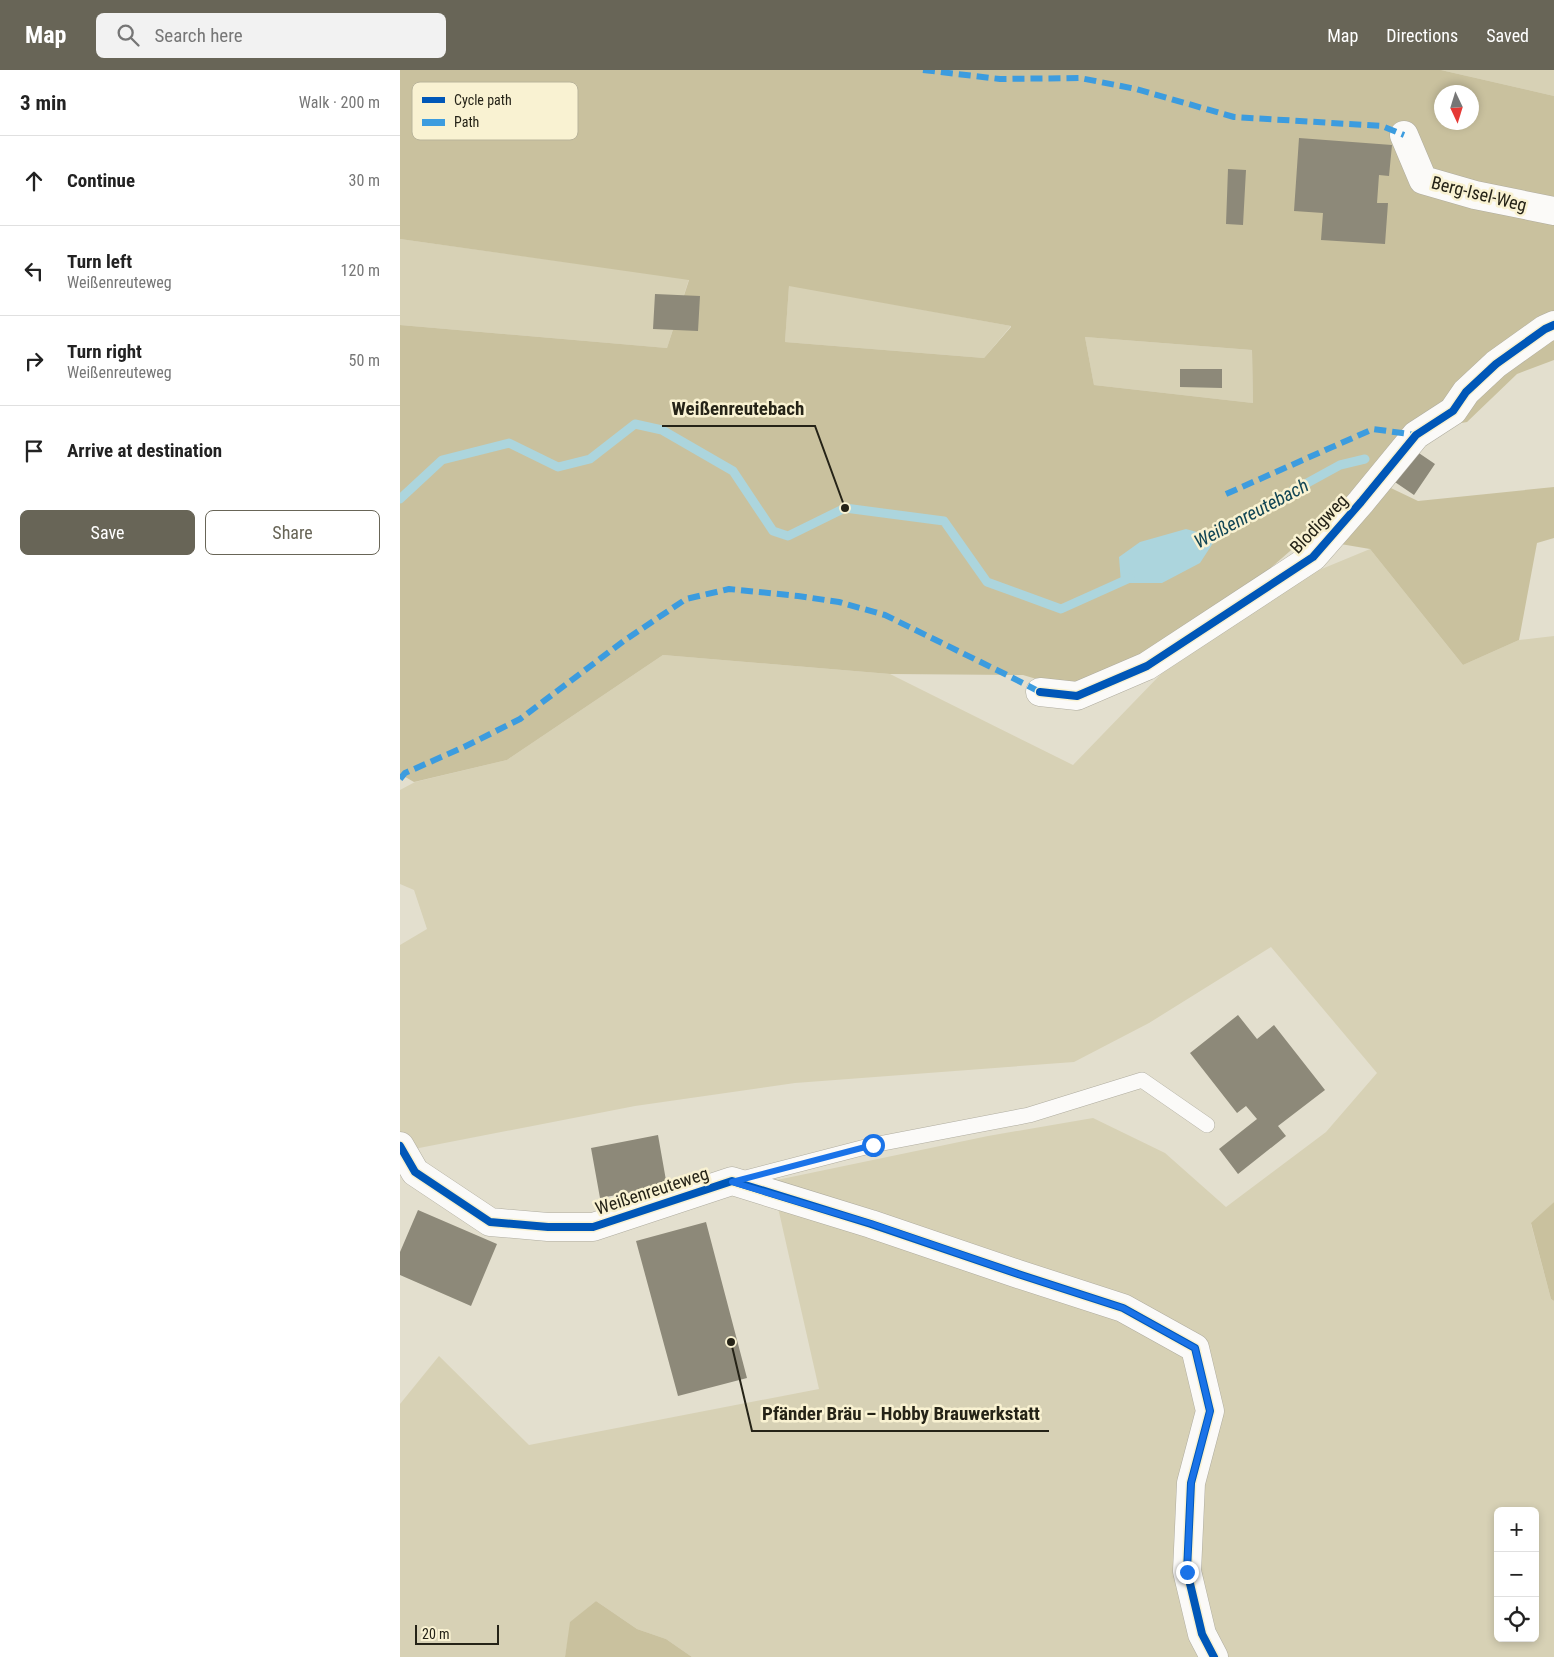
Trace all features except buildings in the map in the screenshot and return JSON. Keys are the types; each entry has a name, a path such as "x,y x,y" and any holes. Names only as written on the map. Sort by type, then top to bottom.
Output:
{"street":[{"name":"Berg-Isel-Weg","path":"1404,135 1423,180 1475,195 1554,211"},
{"name":"Blodigweg","path":"1040,692 1077,696 1147,666 1313,557 1416,435 1453,410 1466,392 1496,364 1545,329 1554,325"},
{"name":"Weißenreuteweg","path":"400,1146 415,1172 490,1222 593,1227 732,1182 872,1224 1123,1308 1195,1348 1210,1411 1191,1483 1187,1572 1202,1634 1214,1657"}],"lane":[{"path":"732,1182 873,1145 1029,1115 1142,1080 1207,1125"}],"shaded area":[{"path":"400,70 1441,70 1554,96 1554,360 1517,374 1467,422 1415,431 1372,479 1418,501 1554,487 1554,538 1537,543 1519,640 1463,665 1370,549 1305,538 1221,611 1126,668 1070,689 1023,675 890,674 663,655 507,760 414,782 400,774 400,325 667,348 689,280 400,239","holes":["789,286 1011,326 984,358 785,342","1085,337 1252,350 1253,403 1094,385"]},
{"path":"1441,70 1554,70 1554,96"},
{"path":"400,239 689,279 667,348 400,325"},
{"path":"789,285 1011,326 984,358 785,342"},
{"path":"1085,337 1252,350 1253,403 1094,385"},
{"path":"1370,549 1463,665 1519,640 1554,636 1554,1202 1531,1224 1551,1299 1554,1301 1554,1657 692,1657 666,1639 637,1629 596,1601 571,1622 565,1657 400,1657 400,1404 439,1356 529,1445 819,1389 772,1181 988,1136 1093,1118 1165,1153 1226,1207 1326,1132 1377,1073 1271,947 1149,1023 1074,1062 795,1083 635,1106 419,1148 400,1169 400,945 427,929 414,890 400,884 400,790 415,782 507,760 663,655 890,674 1073,765 1161,674 1312,573"},
{"path":"1554,1202 1554,1301 1551,1299 1531,1223"},
{"path":"596,1601 637,1629 666,1639 692,1657 565,1657 570,1622"}],"water":[{"path":"1186,529 1211,536 1213,543 1200,563 1162,583 1121,583 1119,557 1140,542"}],"waterway":[{"name":"Weißenreutebach","path":"400,499 442,460 509,443 558,467 590,459 635,424 662,430 733,471 773,531 788,536 845,508 944,521 987,582 1061,609 1130,578"},
{"name":"Weißenreutebach","path":"1201,541 1340,465 1365,459"}],"marked path":[{"path":"923,70 1000,79 1080,78 1136,89 1234,117 1382,126 1404,135"},
{"path":"1226,494 1373,429 1416,435"},
{"path":"400,779 405,773 464,747 520,719 625,640 686,599 729,589 839,602 885,615 1040,692"}],"cycle path":[{"path":"1040,692 1077,696 1147,666 1313,557 1416,435 1453,411 1466,392 1496,364 1545,329 1554,325"},
{"path":"400,1146 415,1172 490,1222 548,1227 593,1227 732,1181 871,1224 1123,1308 1195,1348 1210,1411 1191,1483 1187,1571 1202,1634 1214,1657"}],"place":[{"name":"Weißenreutebach","path":"845,508"},
{"name":"Pfänder Bräu – Hobby Brauwerkstatt","path":"731,1342"}],"route":[{"path":"873,1145 732,1182 872,1224 1123,1308 1195,1348 1210,1411 1191,1483 1187,1572"}]}
